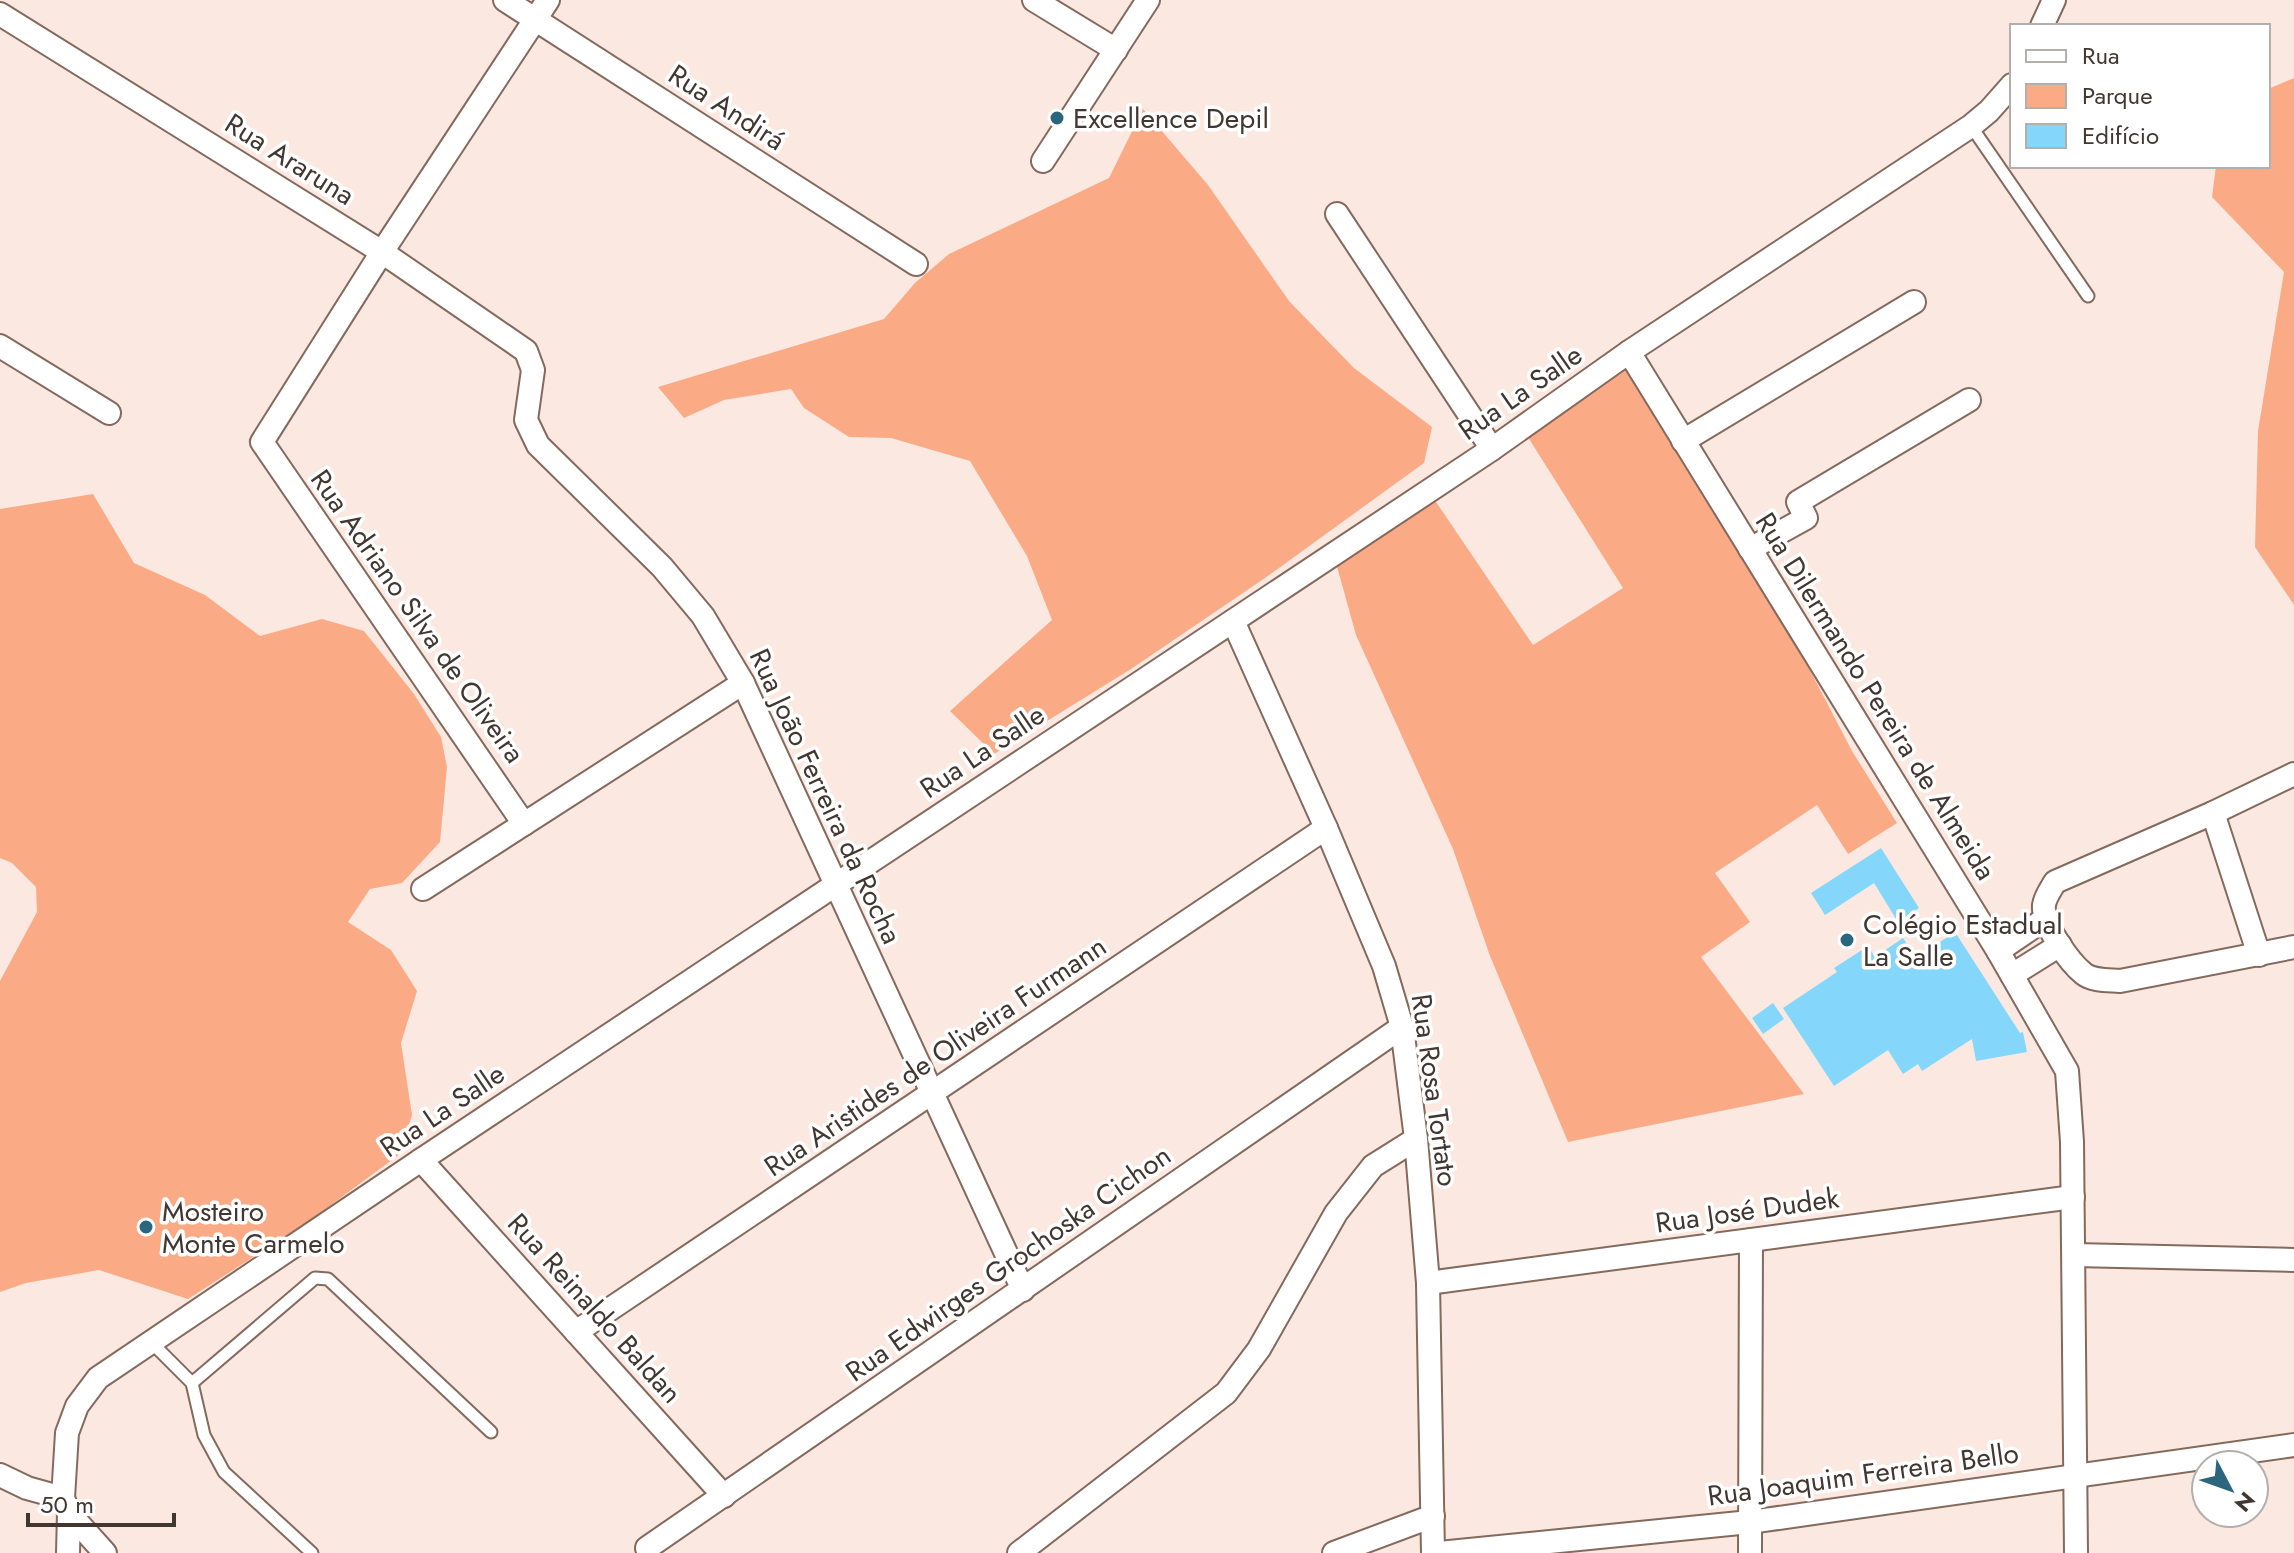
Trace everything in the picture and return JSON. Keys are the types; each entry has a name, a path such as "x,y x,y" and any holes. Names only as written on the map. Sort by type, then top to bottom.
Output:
{"street":[{"name":"Rua Andirá","path":"505,0 916,264"},
{"path":"382,252 548,0"},
{"path":"1034,0 1116,50"},
{"path":"1043,161 1148,0"},
{"path":"2043,24 2054,0"},
{"name":"Rua Araruna","path":"0,14 382,252 526,351 533,370"},
{"name":"Rua La Salle","path":"68,1553 67,1433 77,1406 98,1378 1971,126 2010,87"},
{"path":"1337,214 1492,449"},
{"name":"Rua Adriano Silva de Oliveira","path":"382,252 262,442 524,824"},
{"path":"1683,441 1914,302"},
{"path":"0,346 109,413"},
{"name":"Rua Dilermando Pereira de Almeida","path":"1629,352 1998,951 2067,1071 2073,1197 2076,1553"},
{"name":"Rua João Ferreira da Rocha","path":"533,370 526,420 538,445 662,567 703,616 743,683 1023,1290"},
{"path":"1750,549 1806,518 1798,502 1969,400"},
{"name":"Rua Rosa Tortato","path":"1233,621 1384,966 1402,1027 1416,1139 1428,1283 1436,1553"},
{"path":"423,889 743,683"},
{"path":"2294,774 2055,882 2044,902 2045,919 2060,945 2085,975 2102,980 2120,981 2294,947"},
{"path":"2213,813 2259,955"},
{"name":"Rua Aristides de Oliveira Furmann","path":"576,1332 1326,828"},
{"path":"1998,951 2045,919"},
{"path":"2012,975 2060,945"},
{"name":"Rua Edwirges Grochoska Cichon","path":"647,1548 1402,1027"},
{"path":"1019,1553 1226,1393 1259,1349 1336,1213 1373,1166 1416,1139"},
{"name":"Rua Reinaldo Baldan","path":"421,1160 724,1496"},
{"name":"Rua José Dudek","path":"1428,1283 2073,1197"},
{"path":"1750,1553 1751,1240"},
{"path":"2074,1255 2294,1260"},
{"name":"Rua Joaquim Ferreira Bello","path":"1436,1553 1750,1522 2294,1445"},
{"path":"0,1475 66,1506 105,1553"},
{"path":"1334,1553 1433,1516"}],"lane":[{"path":"1971,126 2088,296"},
{"path":"192,1383 315,1278 322,1277 328,1279 491,1432"},
{"path":"151,1342 192,1383 204,1435 224,1472 312,1553"}],"green space":[{"path":"2294,78 2294,605 2255,547 2258,431 2284,272 2212,197 2216,168 2270,168 2270,88"},
{"path":"1143,109 1208,185 1289,301 1354,368 1432,427 1424,463 1265,578 1131,669 994,754 950,711 1052,620 1027,556 970,461 891,438 849,437 804,408 791,389 724,400 684,418 658,387 884,319 915,283 949,254 1109,178"},
{"path":"1627,368 1789,630 1852,751 1897,823 1848,854 1817,805 1715,873 1750,922 1701,957 1804,1094 1568,1142 1490,956 1453,849 1356,635 1336,563 1434,499 1533,645 1623,588 1526,434"},
{"path":"93,494 134,563 205,595 260,636 322,619 364,631 414,694 441,737 447,767 440,842 402,883 370,889 348,922 391,950 417,991 401,1043 412,1115 400,1154 308,1222 188,1299 99,1270 26,1283 0,1292 0,981 37,912 36,887 12,863 0,858 0,509"}],"building":[{"path":"1881,848 1919,908 1898,922 1874,883 1825,915 1811,893"},
{"path":"1955,932 2020,1033 2023,1032 2027,1052 1976,1061 1972,1039 1922,1071 1918,1064 1903,1074 1888,1050 1834,1086 1783,1008 1837,972 1834,968 1868,946 1875,957 1903,938 1916,958"},
{"path":"1773,1003 1784,1019 1763,1034 1752,1018"}],"place":[{"name":"Excellence Depil","path":"1057,118"},
{"name":"Colégio Estadual La Salle","path":"1847,940"},
{"name":"Mosteiro Monte Carmelo","path":"146,1227"}]}
